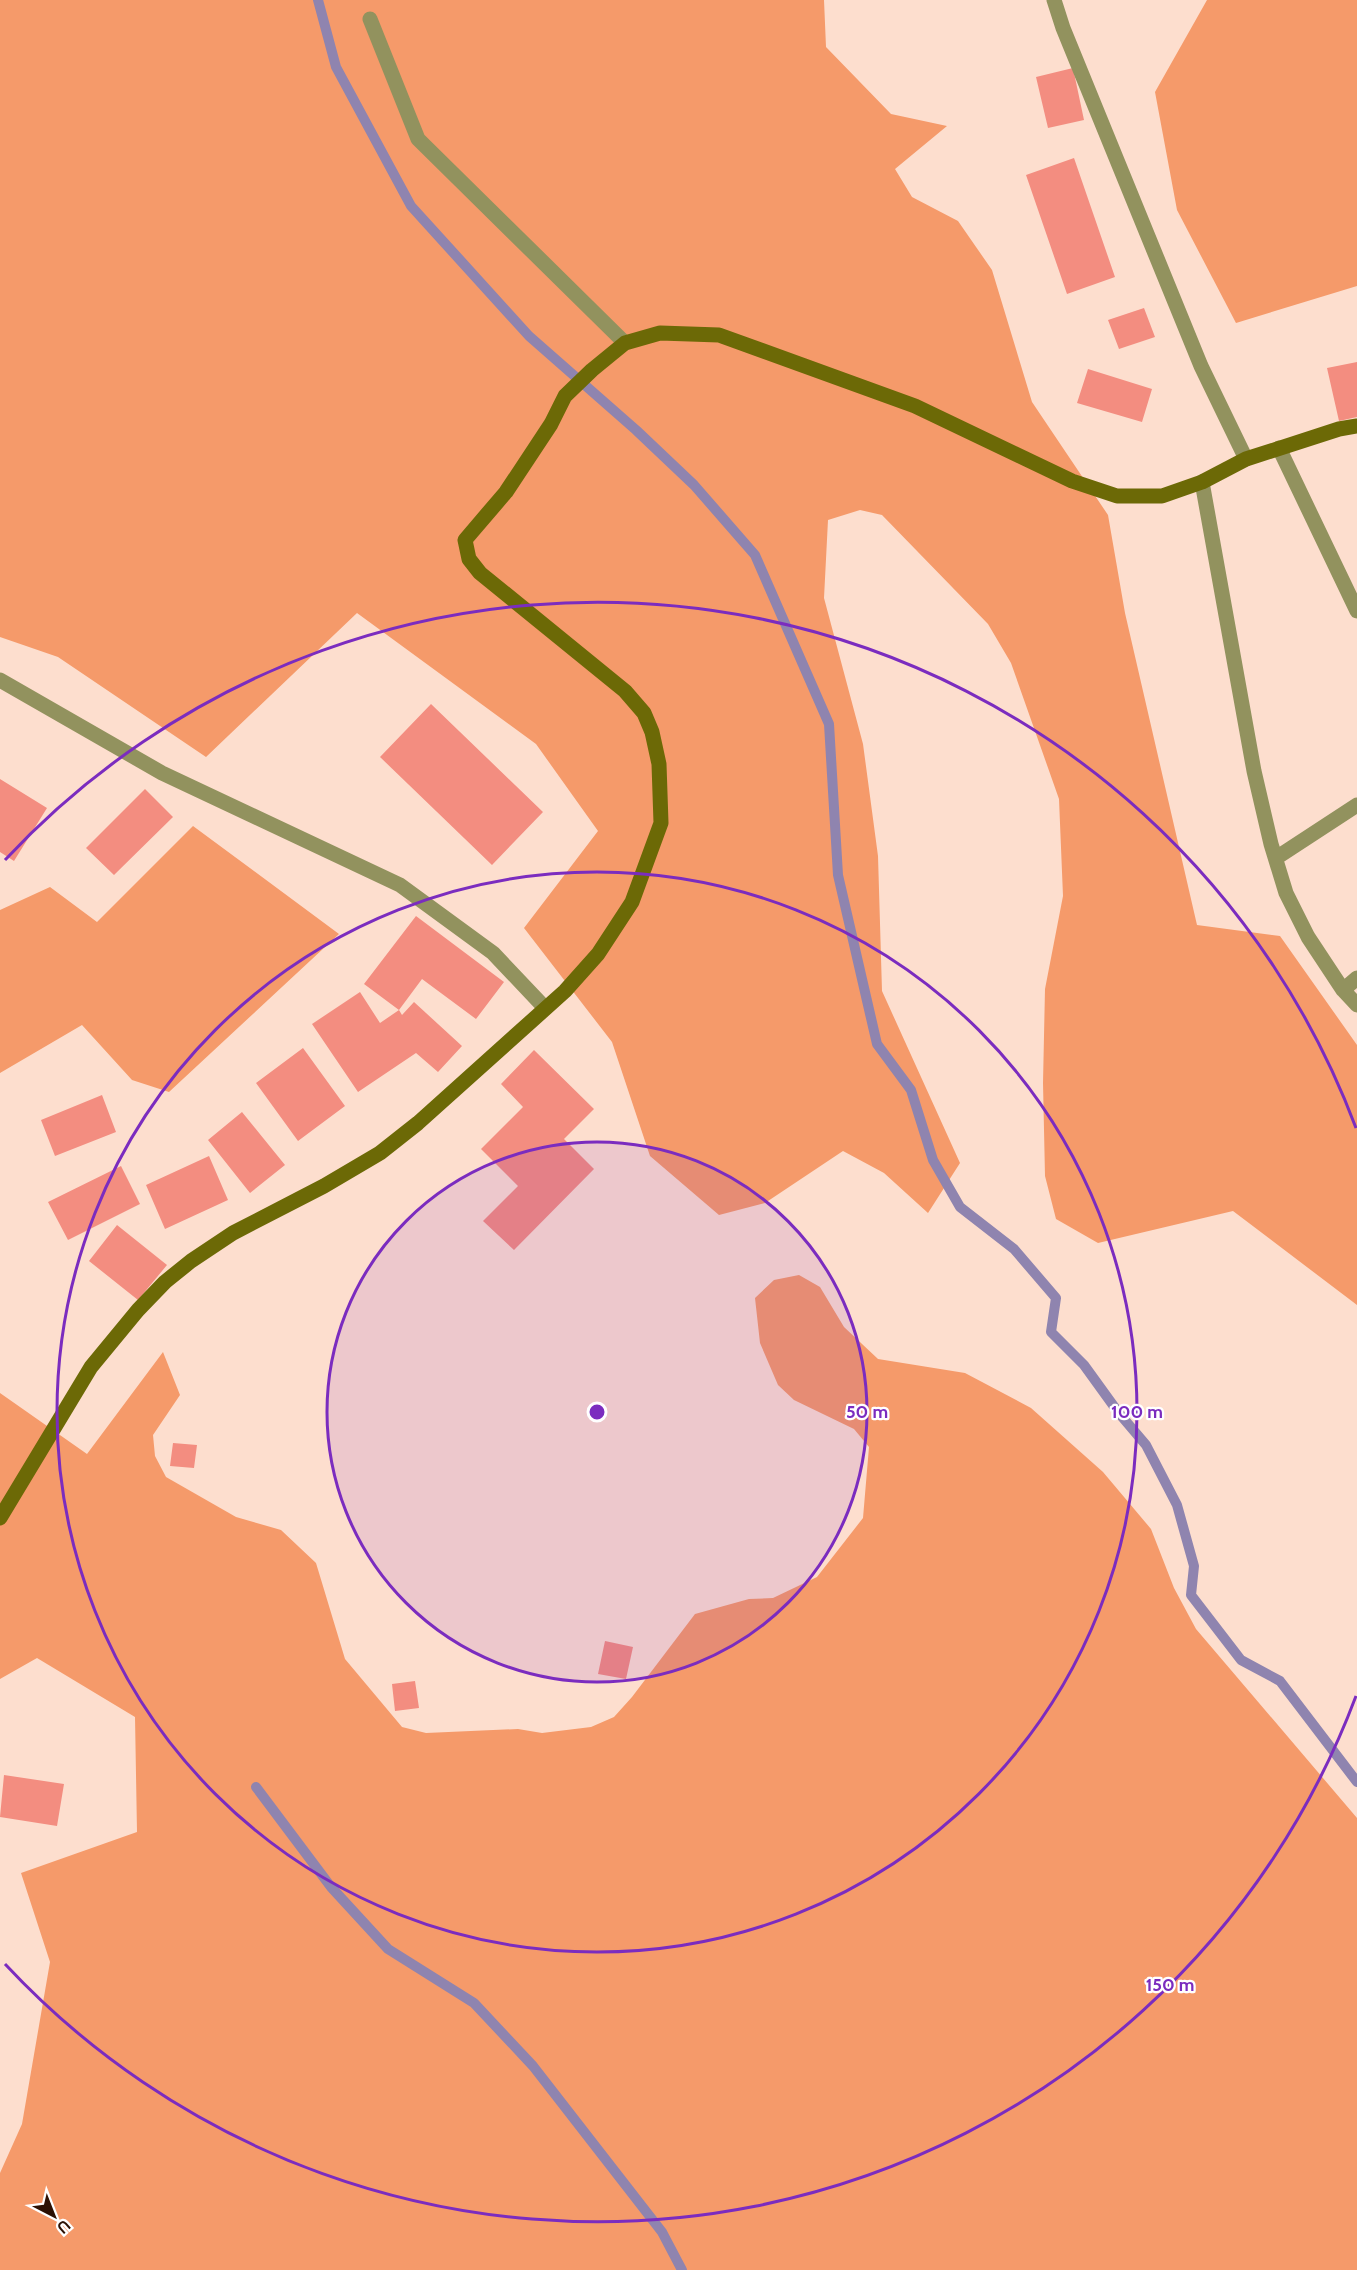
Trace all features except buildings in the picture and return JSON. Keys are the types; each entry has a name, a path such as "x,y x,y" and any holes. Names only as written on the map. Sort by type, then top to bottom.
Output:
{"street":[{"path":"1054,0 1063,28 1201,366 1246,459"},
{"path":"370,19 418,139 625,343"},
{"path":"0,1518 91,1367 138,1310 165,1282 191,1261 233,1233 324,1186 380,1153 418,1123 565,991 598,954 632,902 661,823 659,764 652,732 644,712 625,691 480,573 469,559 465,540 506,492 551,424 565,396 625,343 660,333 719,335 915,406 1072,481 1116,496 1162,496 1202,482 1246,459 1339,429 1357,426"},
{"path":"1279,448 1357,611"},
{"path":"1202,482 1254,771 1276,858 1290,902 1308,937 1343,990 1357,1005"},
{"path":"0,680 162,773 400,885 494,953 545,1008"},
{"path":"1276,858 1357,805"},
{"path":"1343,990 1357,978"}],"shaded area":[{"path":"0,0 824,0 826,47 891,114 947,126 895,169 912,197 958,221 992,270 1032,402 1108,515 1125,613 1197,925 1280,936 1357,1045 1357,1305 1233,1211 1098,1243 1056,1219 1045,1176 1043,1083 1045,989 1063,896 1059,799 1011,663 988,624 882,515 860,510 828,520 824,598 863,744 878,856 882,991 960,1163 928,1213 884,1173 843,1151 765,1203 719,1215 650,1156 612,1042 524,928 598,831 536,744 357,613 206,757 58,657 0,637"},
{"path":"1207,0 1357,0 1357,286 1236,323 1177,210 1155,92"},
{"path":"193,826 339,934 169,1092 132,1080 82,1025 0,1073 0,910 50,887 97,922"},
{"path":"799,1275 820,1287 844,1327 878,1359 965,1373 1031,1408 1103,1472 1151,1529 1174,1588 1196,1629 1357,1818 1357,2270 0,2270 0,2173 22,2124 50,1962 21,1873 137,1832 135,1717 37,1658 0,1679 0,1393 87,1454 163,1352 180,1395 153,1435 155,1456 166,1477 236,1517 281,1530 316,1563 345,1659 402,1727 426,1733 518,1729 542,1733 591,1727 614,1717 695,1614 749,1599 773,1598 817,1577 863,1518 869,1447 854,1429 794,1400 778,1385 760,1343 755,1298 774,1280"}],"waterway":[{"path":"318,0 336,67 411,206 529,336 636,430 694,485 755,555 829,724 838,875 877,1044 911,1090 933,1160 960,1207 1014,1249 1056,1298 1051,1332 1084,1365 1118,1412 1146,1445 1177,1505 1194,1566 1191,1595 1241,1660 1280,1681 1357,1782"},
{"path":"256,1787 331,1887 388,1949 474,2003 533,2066 662,2232 682,2270"}]}
